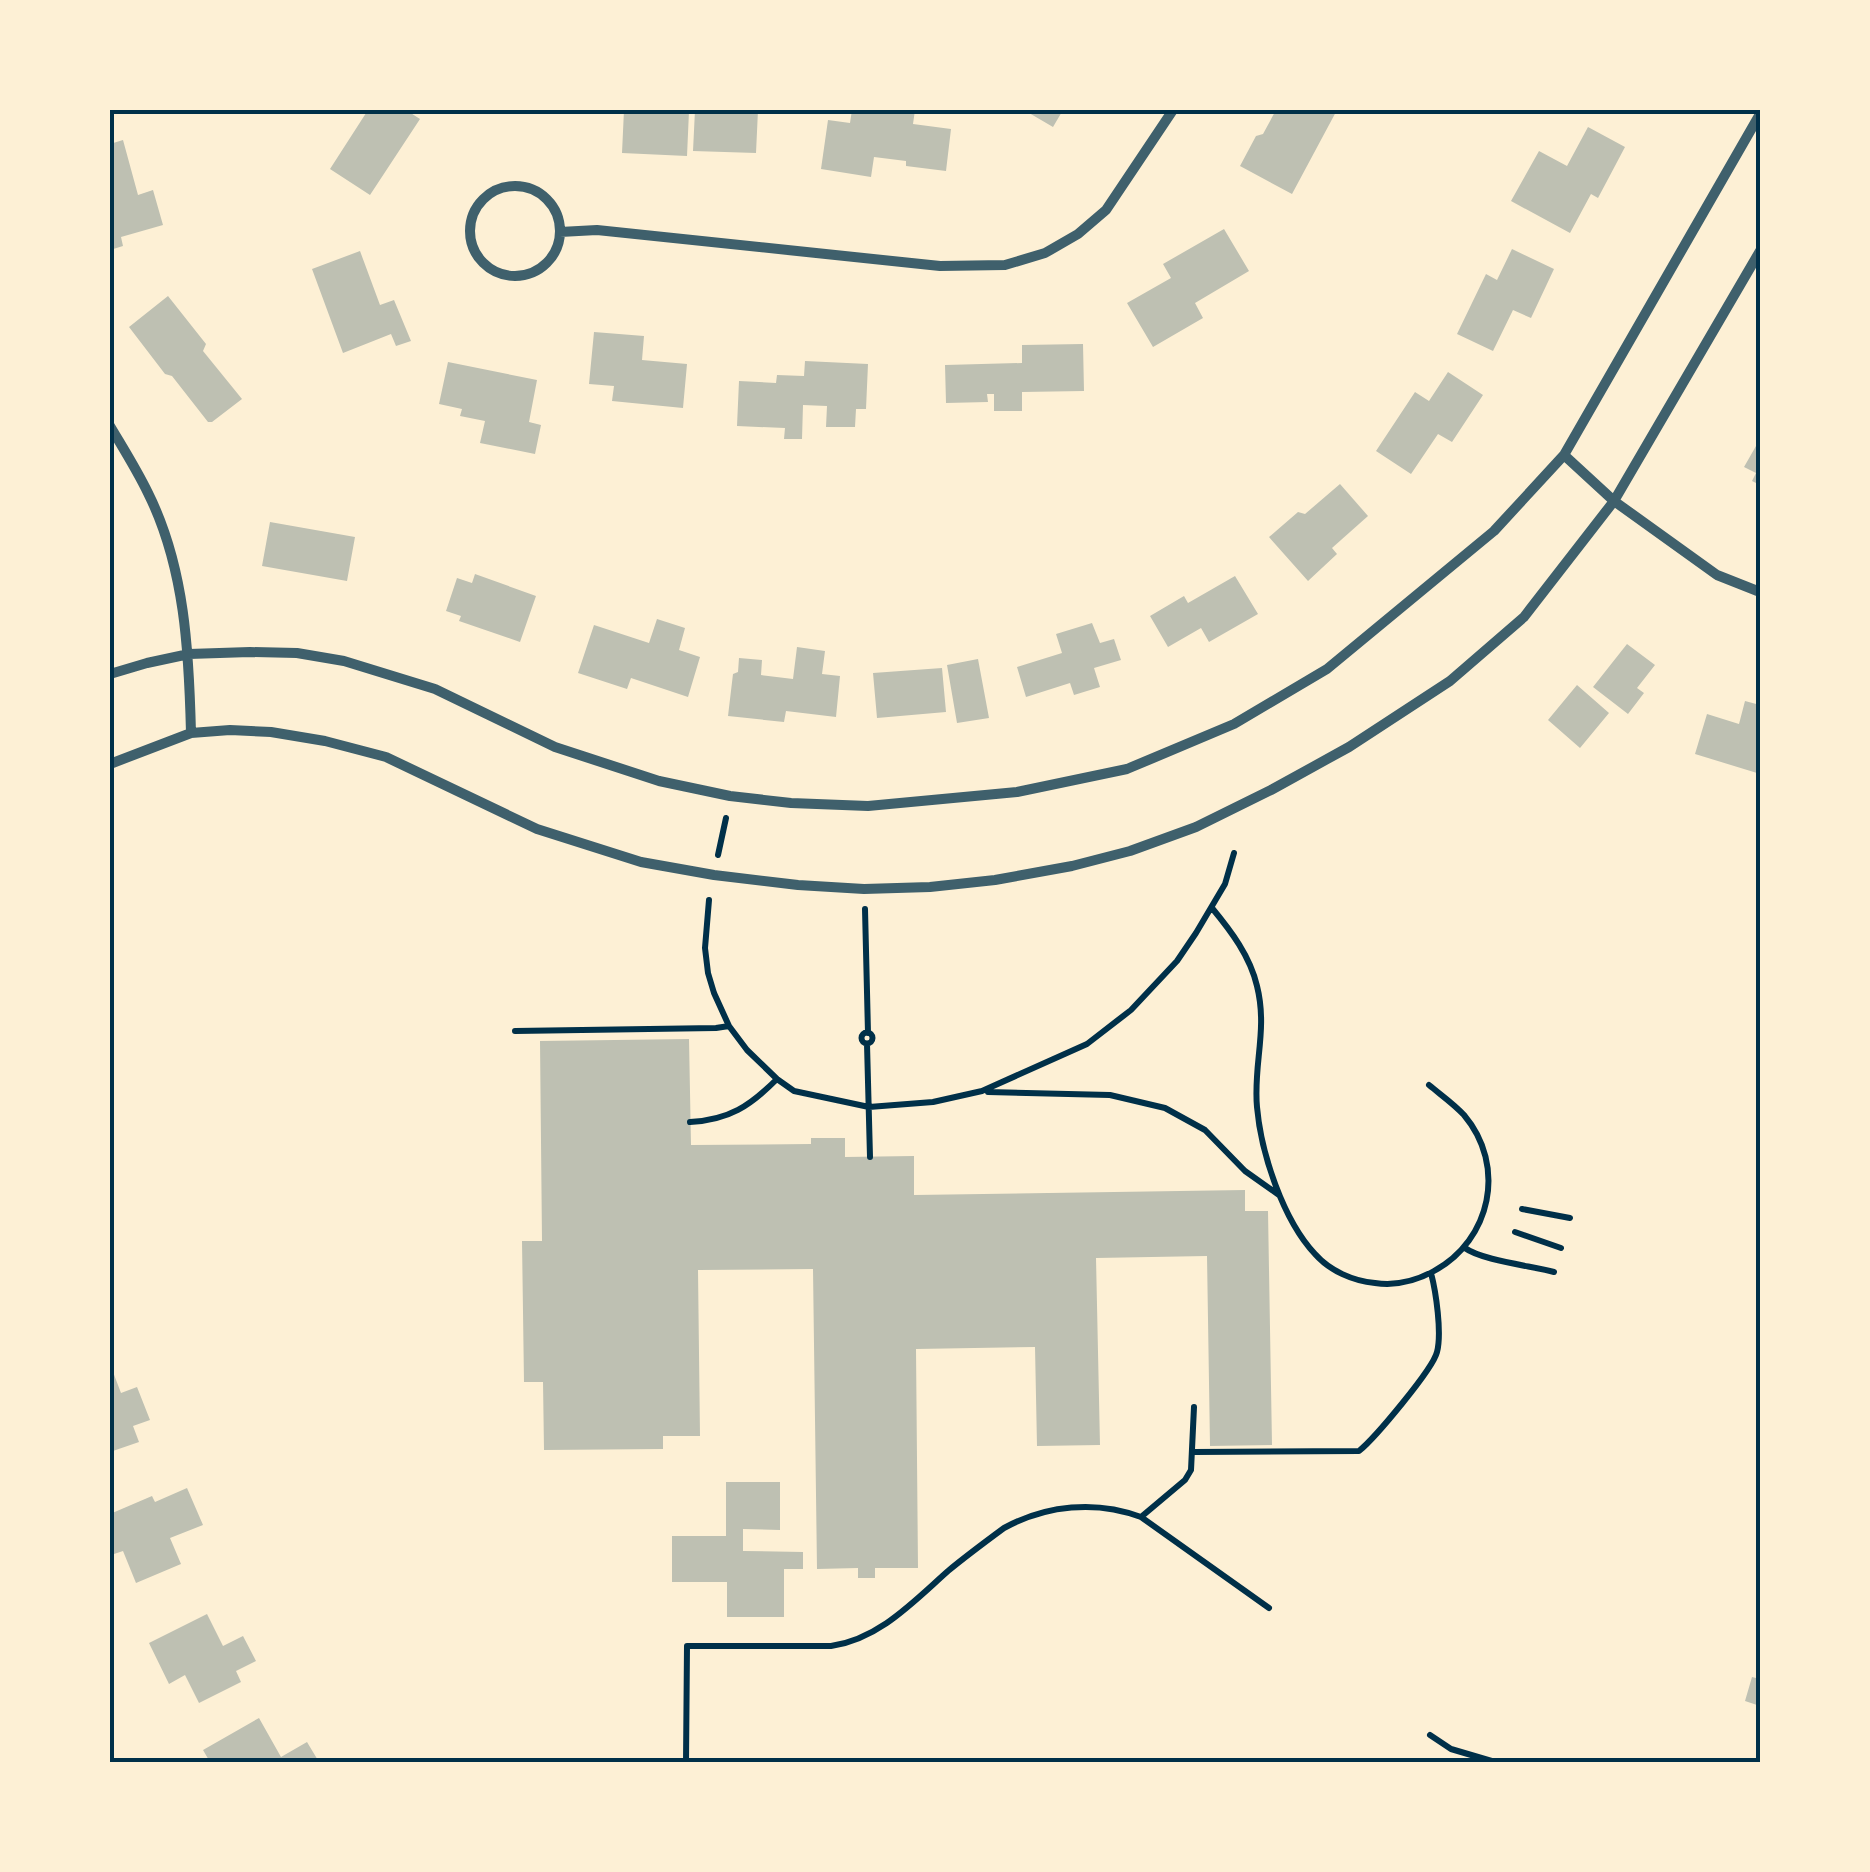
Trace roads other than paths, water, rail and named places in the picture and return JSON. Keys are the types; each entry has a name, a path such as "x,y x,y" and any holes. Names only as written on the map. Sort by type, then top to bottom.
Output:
{"street":[{"path":"560,232 596,230 940,266 1005,264 1046,253 1078,234 1106,210 1173,110"},
{"path":"110,674 189,654 297,654 344,661 435,689 555,747 660,780 730,796 790,803 868,806 1017,792 1127,769 1234,724 1327,669 1494,531 1564,455 1760,114"},
{"path":"521,186 548,199 557,212 560,232 554,256 543,267 514,276 499,274 476,256 469,227 481,200 492,191 521,186"},
{"path":"110,764 191,733 270,732 326,741 386,758 538,829 641,862 798,886 930,887 995,880 1130,851 1196,826 1349,747 1450,682 1524,617 1614,501 1760,251"},
{"path":"110,426 149,495 177,580 189,654 191,733"},
{"path":"1564,455 1614,501 1717,575 1760,592"}]}
